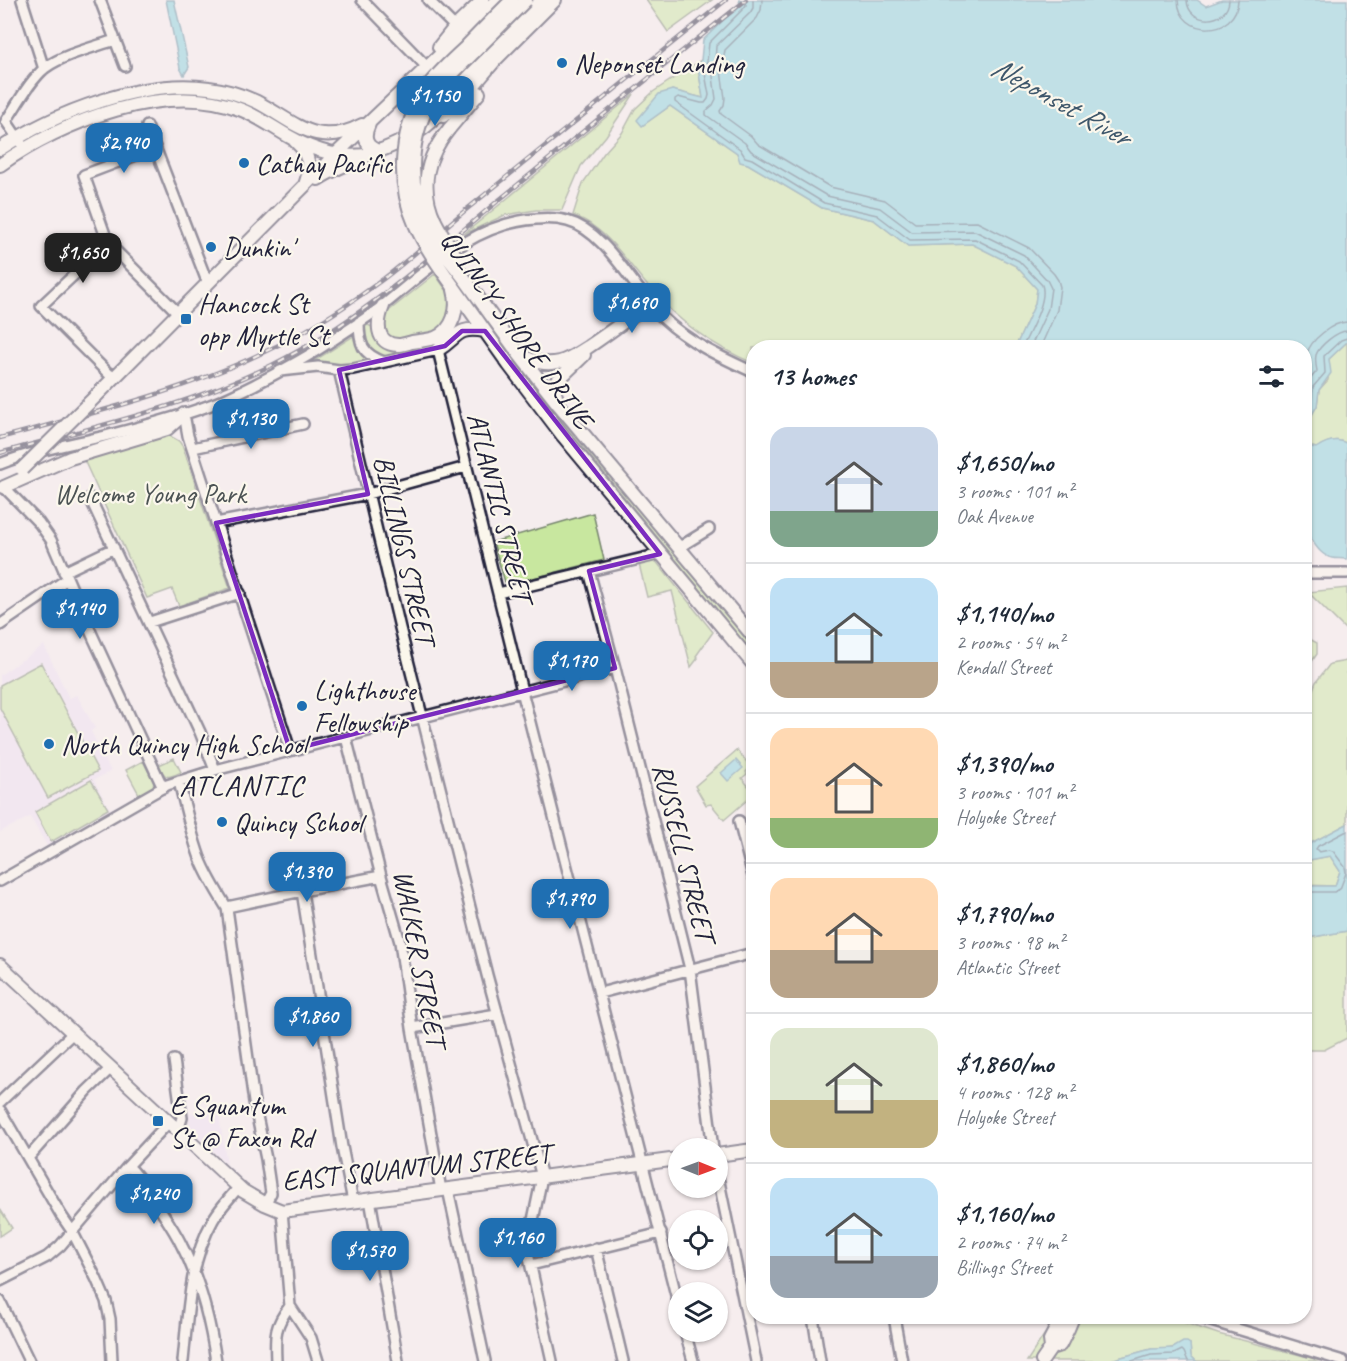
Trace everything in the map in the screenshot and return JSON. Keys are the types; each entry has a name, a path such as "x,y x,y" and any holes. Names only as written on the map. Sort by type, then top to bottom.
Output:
{"main road":[{"path":"427,68 437,50 455,27 483,0"},
{"path":"2,489 336,154 498,0"},
{"name":"QUINCY SHORE DRIVE","path":"512,0 438,74 418,103 405,141 403,163 403,177 410,211 425,244 453,286 563,436 746,656"},
{"name":"QUINCY SHORE DRIVE","path":"526,0 442,86 427,107 416,137 413,156 413,176 421,214 434,238 559,405 746,628"},
{"path":"464,278 432,214 426,190 426,177 431,158 439,141 486,83 542,0"},
{"path":"295,196 323,176 401,141 427,126 482,60 555,0"},
{"path":"0,149 63,115 100,102 139,92 180,86 212,88 237,94 258,103 304,130 318,134 345,133 371,120"},
{"path":"0,165 57,132 94,118 131,107 177,100 208,101 234,107 308,146 336,154 359,156 377,152"},
{"path":"371,120 365,134 366,142 377,152"},
{"path":"290,137 303,148 307,157 309,171 305,185"},
{"path":"383,306 378,317 378,326 380,335 387,342 397,345 431,339 442,334 452,321 456,302 453,286"},
{"path":"519,354 535,362 548,364 560,362 597,341 649,303"},
{"path":"438,350 462,331 468,329 484,331"},
{"path":"559,405 555,392 556,382 597,341"},
{"path":"2,489 70,458 167,429 184,414"},
{"name":"EAST SQUANTUM STREET","path":"0,965 247,1194 282,1211 668,1160"},
{"path":"728,1153 746,1151"},
{"path":"1051,1348 1050,1340 1058,1324"},
{"path":"1042,1361 1051,1348 1060,1345 1070,1324"}],"street":[{"path":"22,0 44,69"},
{"path":"100,0 125,66"},
{"path":"362,0 427,68"},
{"path":"428,0 455,27"},
{"path":"25,149 6,121 35,78 44,69 67,57 115,40"},
{"path":"147,126 208,284"},
{"path":"155,148 84,176 108,243 177,313"},
{"path":"0,464 59,446 110,435 219,402 309,355 383,306 461,244 507,223 524,220 549,218 568,221 590,231 649,303 673,327 696,344 746,369"},
{"path":"108,243 40,306 113,378"},
{"path":"359,322 362,346 368,354 384,362"},
{"path":"280,371 318,367 339,370 359,368 438,350"},
{"name":"ATLANTIC STREET","path":"438,350 522,691 673,1282"},
{"name":"BILLINGS STREET","path":"339,370 422,716 497,1014 542,1177 528,1249 552,1361"},
{"path":"184,414 188,436 290,750"},
{"path":"192,448 303,424"},
{"path":"216,523 368,494 466,466"},
{"path":"2,489 31,514 51,540 163,788"},
{"path":"90,498 201,732 215,770"},
{"path":"678,548 709,529"},
{"path":"0,625 66,576 114,548"},
{"path":"498,593 660,554"},
{"name":"RUSSELL STREET","path":"589,571 690,969 712,1138"},
{"path":"1312,573 1347,573"},
{"path":"150,622 240,593"},
{"path":"0,881 163,788 178,782 290,750 615,668"},
{"name":"WALKER STREET","path":"346,737 400,942 412,1028 444,1189 485,1361"},
{"path":"178,782 200,858 227,907 254,1102 271,1193 265,1204"},
{"path":"739,820 746,848"},
{"path":"227,907 381,876"},
{"path":"302,891 342,1147 353,1201"},
{"path":"600,993 746,954"},
{"path":"412,1028 497,1014"},
{"path":"0,1102 73,1033"},
{"path":"0,1281 47,1257 60,1246 128,1166 182,1118 174,1060"},
{"path":"28,1158 111,1068"},
{"path":"0,1110 72,1231 96,1278 106,1301 110,1318 112,1361"},
{"path":"128,1166 137,1174 183,1247 208,1315 216,1361"},
{"path":"183,1361 194,1274 204,1239 214,1217 239,1187"},
{"path":"722,1198 746,1313"},
{"path":"370,1199 398,1361"},
{"path":"282,1211 290,1306 310,1338 318,1361"},
{"path":"531,1265 661,1233"},
{"path":"596,1248 623,1361"},
{"path":"0,1301 29,1361"},
{"path":"276,1361 276,1331 290,1306"},
{"path":"748,1324 756,1361"},
{"path":"814,1324 820,1361"},
{"path":"895,1324 902,1361"},
{"path":"1221,1324 1343,1361"},
{"path":"688,1342 693,1361"}],"highlighted area":[{"path":"462,331 485,331 660,554 589,571 615,668 290,750 216,523 368,494 339,370 445,346"}],"shaded area":[{"name":"North Quincy High School","path":"44,645 69,698 77,695 95,728 91,731 111,771 94,780 111,811 47,846 30,817 0,832 0,675"},
{"path":"218,1110 227,1164 190,1130 188,1114"}],"green space":[{"path":"646,0 712,0 668,32"},
{"path":"701,60 698,67 703,98 672,90 642,126 670,106 737,153 741,162 822,208 874,220 908,246 972,244 1016,266 1037,289 1035,304 1019,340 746,340 746,360 712,342 686,324 663,303 609,239 591,224 573,215 583,183 604,153 622,133 635,109 653,92"},
{"path":"634,94 606,136 581,166 562,210 536,210 505,215 464,234"},
{"path":"435,274 450,298 450,315 446,324 431,335 397,341 390,337 384,332 385,314"},
{"path":"368,325 374,328 377,338 431,343 432,346 385,357 378,355 367,348 362,329"},
{"path":"355,335 359,346 371,361 353,364 309,364"},
{"path":"1347,342 1347,444 1327,442 1317,448 1312,447 1312,414 1317,406 1319,390 1328,380 1329,359"},
{"path":"523,368 746,637 746,645 520,371"},
{"name":"Welcome Young Park","path":"170,436 179,441 183,447 230,588 179,606 172,589 147,598 84,460"},
{"path":"593,513 604,560 510,584 505,582 493,542"},
{"path":"655,560 713,632 691,667 672,591 647,597 639,564"},
{"path":"1347,588 1347,630 1312,596 1312,592"},
{"path":"1312,640 1317,643 1317,654 1312,661"},
{"path":"1347,661 1347,824 1312,842 1312,692 1316,682 1330,664"},
{"path":"41,663 98,771 48,798 0,708 0,685"},
{"path":"737,750 746,761 746,775 742,778 746,783 746,801 724,820 711,804 706,805 695,786"},
{"path":"174,758 181,772 167,776 159,765"},
{"path":"143,761 154,782 153,787 139,794 126,770"},
{"path":"91,780 108,809 51,842 35,812"},
{"path":"1330,856 1340,871 1335,886 1312,885 1312,859"},
{"path":"1347,931 1347,1038 1324,1050 1312,1050 1312,937"},
{"path":"0,1209 12,1228 0,1236"},
{"path":"1051,1324 1189,1324 1218,1334 1324,1361 1196,1361 1191,1356 1190,1344 1166,1349 1151,1349 1107,1361 1027,1361"}],"water":[{"path":"166,0 174,0 189,67 184,75 180,68"},
{"name":"Neponset River","path":"739,0 1197,0 1206,6 1222,0 1347,0 1347,342 1329,359 1331,373 1319,390 1317,406 1312,414 1312,340 1019,340 1035,304 1037,289 1016,266 972,244 908,246 874,220 822,208 748,164 740,162 737,153 670,106 642,126 637,120 659,94 672,90 703,98 698,67 703,40 740,4"},
{"path":"1339,441 1347,444 1347,559 1327,556 1312,541 1312,447"},
{"path":"736,760 743,768 728,781 721,773"},
{"path":"1347,824 1347,931 1312,937 1312,886 1335,886 1340,871 1330,856 1312,859 1312,842"},
{"path":"1183,1342 1190,1344 1191,1356 1196,1361 1107,1361 1151,1349 1173,1348"}],"railway":[{"path":"0,438 133,402 199,380 262,353 320,322 362,295 400,266 726,0"},
{"path":"0,453 138,415 206,393 272,365 333,330 418,268 746,0"}],"place":[{"name":"Neponset Landing","path":"562,63"},
{"name":"Cathay Pacific","path":"244,163"},
{"name":"Dunkin'","path":"211,247"},
{"name":"Hancock St opp Myrtle St","path":"186,319"},
{"name":"Lighthouse Fellowship","path":"302,706"},
{"name":"North Quincy High School","path":"49,744"},
{"name":"Quincy School","path":"222,822"},
{"name":"E Squantum St @ Faxon Rd","path":"158,1121"}],"district":[{"name":"ATLANTIC","path":"242,785"}]}
